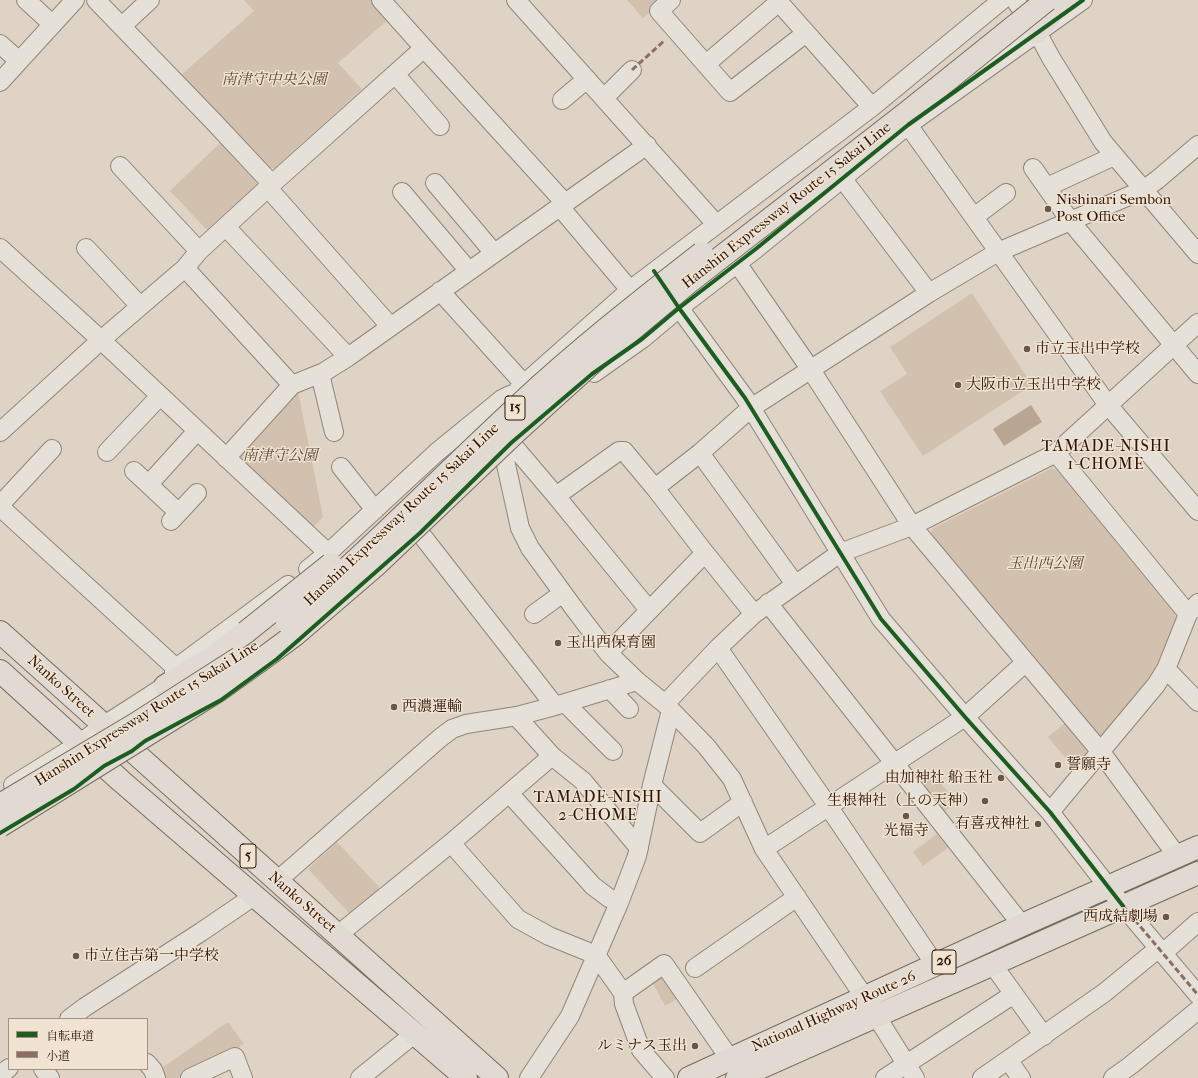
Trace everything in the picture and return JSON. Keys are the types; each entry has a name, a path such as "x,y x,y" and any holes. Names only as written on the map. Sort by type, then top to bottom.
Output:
{"main road":[{"name":"Hanshin Expressway Route 15 Sakai Line","path":"0,805 134,725 210,677 256,646 288,621 366,552 519,405 609,326 1025,0"},
{"path":"1037,32 1057,3"},
{"name":"Hanshin Expressway Route 15 Sakai Line","path":"0,826 219,690 296,634 374,567 556,395 628,332 909,111 1057,3"},
{"name":"15","path":"170,677 212,657 246,632 343,554 511,398 548,369 609,326"},
{"name":"Nanko Street","path":"0,632 276,881 339,934 498,1078"},
{"name":"Nanko Street","path":"0,671 104,766 466,1078"},
{"name":"National Highway Route 26","path":"733,1069 865,998 1108,886 1198,847"},
{"name":"National Highway Route 26","path":"689,1078 733,1069 876,1017 1198,873"}],"street":[{"path":"26,0 52,24"},
{"path":"0,82 52,24 76,0"},
{"path":"96,0 122,26 270,186 390,326"},
{"path":"122,26 150,0"},
{"path":"381,0 563,205 630,290"},
{"path":"516,0 716,224"},
{"path":"671,0 659,11 730,92 806,33"},
{"path":"0,792 79,744 170,677 328,553 437,452 502,399 520,388 630,290 872,107 1002,0"},
{"path":"1015,0 1037,32 1093,128 1114,156 1198,254"},
{"path":"0,833 74,789 104,766 132,751 145,741 221,700 278,659 420,533 507,447 592,374 642,339 908,126 1083,0"},
{"path":"706,64 785,3 806,33 872,107"},
{"path":"0,44 19,61"},
{"path":"0,432 101,340 185,268 199,251 424,48"},
{"path":"604,98 632,70"},
{"path":"394,74 440,126"},
{"path":"562,100 587,79"},
{"path":"908,126 1108,405 1198,512"},
{"path":"226,458 292,385 320,374 348,357 647,145"},
{"path":"655,488 751,408 929,293 998,252 1143,190 1198,146"},
{"path":"1046,187 1114,156"},
{"path":"120,166 199,251"},
{"path":"1033,168 1070,222 1198,374"},
{"path":"842,178 929,293"},
{"path":"435,183 494,253"},
{"path":"402,192 469,271"},
{"path":"974,217 1006,194"},
{"path":"226,227 348,357"},
{"path":"0,248 101,340 328,553"},
{"path":"86,248 140,306"},
{"path":"737,263 811,370 912,526 1101,752 1178,856"},
{"path":"185,268 292,385"},
{"path":"654,271 751,408 881,619 965,717 1050,812 1123,906 1198,995"},
{"path":"440,291 520,388"},
{"path":"528,1078 570,1016 619,903 637,856 668,707 718,648 768,603 840,553 912,526 1056,454 1198,323"},
{"path":"320,374 334,432"},
{"path":"52,449 0,506 170,677 194,679 264,630 342,563 503,412 520,388"},
{"path":"107,452 160,396"},
{"path":"149,484 197,431"},
{"path":"507,447 556,496 649,610"},
{"path":"507,447 520,528 530,548 608,653 637,681 668,707 706,746 732,779 764,849 865,998 910,1071"},
{"path":"556,496 619,450 624,452 655,488 754,614"},
{"path":"700,452 795,584"},
{"path":"1050,812 1156,685 1166,670 1193,609 1056,454"},
{"path":"341,467 375,510"},
{"path":"134,471 149,484 174,517 197,493"},
{"path":"420,533 560,704 613,751"},
{"path":"608,653 705,553"},
{"path":"534,614 563,593"},
{"path":"768,603 1022,925"},
{"path":"718,648 828,806 936,966"},
{"path":"764,849 965,717 1026,662"},
{"path":"1166,670 1198,702"},
{"path":"276,881 452,729 466,724 516,716 637,681"},
{"path":"610,689 629,709"},
{"path":"516,716 552,756 583,781 639,848"},
{"path":"339,934 451,843 552,756"},
{"path":"652,785 700,833 743,802"},
{"path":"508,793 593,886 609,898 619,903"},
{"path":"451,843 518,920 549,936 596,955 623,993 624,1004 641,1050 665,1078"},
{"path":"70,1018 254,896"},
{"path":"695,968 797,897"},
{"path":"982,1078 1104,993 1198,922"},
{"path":"623,993 664,964 733,1069"},
{"path":"993,965 1044,1036"},
{"path":"885,1078 910,1071 1014,994"},
{"path":"1113,1078 1132,1065 1198,1010"},
{"path":"360,1078 414,1034"},
{"path":"190,1078 235,1056 243,1078"},
{"path":"1008,1060 1020,1078"},
{"path":"148,1064 153,1070 156,1078"},
{"path":"0,1075 8,1069"},
{"path":"44,1070 50,1078"}],"green space":[{"name":"南津守中央公園","path":"244,0 374,0 390,18 338,63 362,89 275,168 268,168 181,75 254,11"},
{"path":"627,0 664,0 643,18"},
{"path":"222,141 256,177 257,185 208,231 170,191"},
{"path":"972,293 1032,385 923,456 880,391 907,374 890,347"},
{"name":"南津守公園","path":"298,391 323,517 312,528 240,460 241,452"},
{"name":"玉出西公園","path":"1052,468 1059,471 1174,612 1177,621 1154,674 1105,735 1097,736 931,536 932,529"},
{"path":"1065,723 1085,746 1087,753 1072,766 1048,737"},
{"path":"932,772 956,802 944,812 920,782"},
{"path":"937,834 948,848 923,866 913,852"},
{"path":"337,842 380,888 351,915 308,869"},
{"path":"661,971 680,997 665,1006 650,978"},
{"path":"228,1022 244,1044 178,1078 161,1078 159,1070"}],"shaded area":[{"path":"1031,405 1042,422 1004,446 993,429"}],"marked path":[{"path":"632,70 665,40"},
{"path":"1123,906 1198,995"}],"cycle path":[{"path":"0,833 74,789 104,766 132,751 145,741 221,700 277,659 420,533 511,443 592,374 642,339 908,125 1083,0"},
{"path":"654,271 679,308 745,398 881,619 965,717 1050,812 1123,906"}],"place":[{"name":"Nishinari Sembon Post Office","path":"1048,209"},
{"name":"市立玉出中学校","path":"1027,349"},
{"name":"大阪市立玉出中学校","path":"958,385"},
{"name":"玉出西保育園","path":"558,643"},
{"name":"西濃運輸","path":"394,707"},
{"name":"誓願寺","path":"1058,765"},
{"name":"由加神社 船玉社","path":"1001,778"},
{"name":"生根神社（上の天神）","path":"985,801"},
{"name":"光福寺","path":"906,816"},
{"name":"有喜戎神社","path":"1038,824"},
{"name":"西成結劇場","path":"1166,917"},
{"name":"市立住吉第一中学校","path":"76,956"},
{"name":"ルミナス玉出","path":"695,1046"}],"district":[{"name":"TAMADE-NISHI 1-CHOME","path":"1106,456"},
{"name":"TAMADE-NISHI 2-CHOME","path":"598,807"}]}
